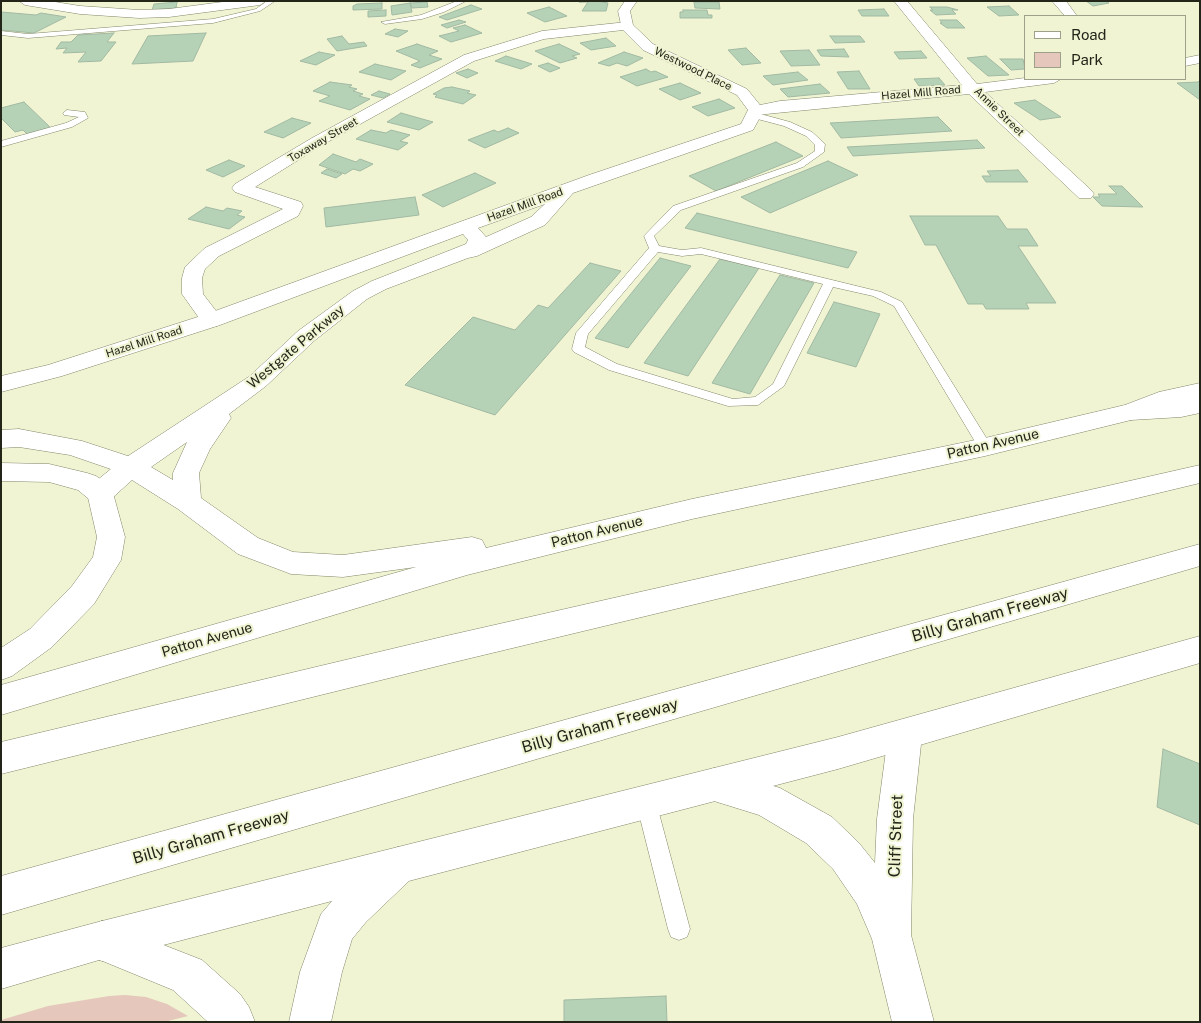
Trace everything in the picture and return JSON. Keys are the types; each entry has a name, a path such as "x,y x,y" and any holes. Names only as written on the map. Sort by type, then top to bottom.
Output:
{"main road":[{"path":"24,1 107,13 169,12 260,1"},
{"path":"107,13 157,1"},
{"path":"627,26 624,11 631,1"},
{"name":"Annie Street","path":"900,1 973,89 1085,194"},
{"path":"1058,1 1066,6 1070,15"},
{"name":"Westwood Place","path":"627,26 648,47 742,92 754,113"},
{"name":"Toxaway Street","path":"212,320 193,294 192,278 195,267 212,252 291,212 294,206 241,188 318,141 468,58 542,35 627,26"},
{"path":"1186,61 1197,52"},
{"name":"Hazel Mill Road","path":"1,384 80,363 212,320 569,189 747,127 754,113 780,106 973,89 1046,80"},
{"name":"Westgate Parkway","path":"100,493 131,467 233,400 258,381 320,324 360,295 404,276 470,252 538,221 569,189"},
{"path":"466,227 478,239 475,248 470,252"},
{"name":"Patton Avenue","path":"1,700 467,564 692,509 985,447 1131,412 1168,398 1200,391"},
{"path":"188,502 186,473 198,446 233,400"},
{"path":"1131,412 1180,409 1200,405"},
{"path":"1,439 19,438 73,447 131,467 188,502 248,546 291,563 343,566 465,548 546,545"},
{"path":"1,472 49,473 87,483 100,493 111,537 107,560 83,596 41,638 1,666"},
{"path":"1,758 456,648 1200,474"},
{"name":"Billy Graham Freeway","path":"1,896 1200,555"},
{"path":"1,969 102,941 714,786 905,735 1200,648"},
{"name":"Cliff Street","path":"892,938 895,819 905,735"},
{"name":"Cliff Street","path":"714,786 767,800 819,830 846,856 871,890 892,938 914,1022"},
{"path":"310,1022 321,972 335,928 352,908 398,866"},
{"path":"102,941 187,975 226,1009 234,1022"}],"lane":[{"path":"1,33 28,36 213,21 258,10 272,1"},
{"path":"385,22 422,17 442,11 463,1"},
{"path":"1,144 70,125 84,118 82,114 67,113"},
{"path":"655,248 650,236 677,208 800,165 819,152 820,144 809,134 754,113"},
{"path":"655,248 582,333 578,349 613,367 733,403 758,401 778,386 830,282"},
{"path":"655,248 682,253 700,251 877,294 898,304 985,447"},
{"path":"646,802 679,929"}],"green space":[{"path":"125,995 146,997 167,1004 188,1016 164,1022 1,1022 1,1020 48,1006"}],"building":[{"path":"597,1 608,3 606,11 582,11 588,2 579,2"},
{"path":"1086,1 1106,1 1109,3 1093,6"},
{"path":"177,2 176,8 152,10 154,4"},
{"path":"427,2 428,7 412,8 410,3"},
{"path":"694,2 719,2 720,9 695,8"},
{"path":"382,3 382,9 353,10 353,6 357,4"},
{"path":"410,3 412,12 392,15 391,6"},
{"path":"471,5 482,9 447,20 439,17"},
{"path":"1009,6 1019,15 999,16 987,7"},
{"path":"549,7 567,16 545,22 527,13"},
{"path":"930,7 947,7 958,10 952,10 956,14 936,15 930,10 933,10"},
{"path":"884,9 889,16 862,16 858,10"},
{"path":"386,10 386,16 368,17 368,11"},
{"path":"683,10 707,10 708,15 712,15 712,18 680,18 680,12 683,12"},
{"path":"1,12 36,15 41,13 66,17 34,33 1,30"},
{"path":"459,20 466,22 447,28 441,25"},
{"path":"940,20 957,20 965,28 947,28 940,23 942,23"},
{"path":"465,25 482,33 451,42 439,36 459,31 453,28"},
{"path":"395,29 408,31 398,37 385,34"},
{"path":"114,33 107,42 116,42 101,61 78,62 86,52 63,53 67,48 56,49 61,42 71,42 78,35"},
{"path":"206,33 193,61 132,64 148,36"},
{"path":"342,36 349,44 364,42 367,46 337,51 327,39"},
{"path":"830,36 860,36 865,42 835,43"},
{"path":"606,38 616,46 591,50 580,43"},
{"path":"417,44 438,51 429,55 442,59 420,68 411,65 420,61 396,51"},
{"path":"559,44 580,54 572,56 577,58 560,63 535,51"},
{"path":"746,48 761,63 742,65 728,50"},
{"path":"844,49 849,57 821,56 817,50"},
{"path":"809,50 820,65 791,66 780,51"},
{"path":"921,51 927,58 899,59 894,52"},
{"path":"319,52 335,55 316,65 300,61"},
{"path":"624,52 643,58 627,66 617,63 609,66 598,63"},
{"path":"506,56 532,64 521,69 495,61"},
{"path":"986,56 1009,75 988,76 967,58"},
{"path":"1000,59 1023,59 1024,69 1011,70"},
{"path":"548,63 560,68 550,72 538,66"},
{"path":"375,64 406,71 391,80 359,72"},
{"path":"468,69 478,73 467,78 456,73"},
{"path":"646,69 668,77 637,86 620,77"},
{"path":"859,71 870,89 848,89 837,72"},
{"path":"798,72 808,80 773,85 763,76"},
{"path":"939,78 945,85 919,86 914,79"},
{"path":"1200,80 1200,100 1177,83 1198,82"},
{"path":"330,82 352,85 349,87 357,89 353,91 363,94 359,96 370,99 350,110 319,101 330,96 313,91"},
{"path":"680,83 701,93 680,100 659,89"},
{"path":"820,84 830,93 788,97 780,89"},
{"path":"452,87 470,91 467,93 476,95 463,104 435,97 437,95 433,94 444,88"},
{"path":"379,91 390,94 383,98 371,95"},
{"path":"719,99 735,108 708,116 692,107"},
{"path":"1035,100 1061,117 1040,120 1014,103"},
{"path":"24,102 51,128 28,135 23,130 15,132 1,118 1,108"},
{"path":"401,113 433,122 419,130 387,122"},
{"path":"938,117 952,131 841,138 830,123"},
{"path":"292,118 311,123 283,138 264,132"},
{"path":"508,128 519,133 485,148 468,140 494,130 498,132"},
{"path":"371,130 386,133 391,130 410,135 400,141 408,143 398,150 356,139"},
{"path":"977,140 985,148 853,156 847,147"},
{"path":"776,142 803,156 716,191 689,176"},
{"path":"333,154 356,162 360,159 373,164 360,171 353,169 345,174 319,165"},
{"path":"229,160 245,166 223,177 206,170"},
{"path":"828,161 858,175 770,213 741,197"},
{"path":"327,169 342,174 336,178 321,173"},
{"path":"1018,170 1028,182 986,182 982,176 991,176 987,171"},
{"path":"475,173 496,183 443,207 422,195"},
{"path":"1109,186 1122,186 1143,207 1102,206 1093,197 1100,197 1098,194 1117,194"},
{"path":"415,197 419,215 326,227 324,208"},
{"path":"206,207 223,211 227,208 242,211 237,215 245,217 229,229 188,219"},
{"path":"697,213 857,252 848,268 685,228"},
{"path":"910,216 998,216 1007,229 1027,229 1038,246 1018,246 1056,303 1026,303 1029,309 986,309 983,304 968,304 936,245 925,245"},
{"path":"660,258 691,266 628,348 595,338"},
{"path":"720,259 759,268 688,376 644,363"},
{"path":"590,263 621,271 495,415 405,385 473,317 515,330 538,305 548,308"},
{"path":"780,275 814,283 750,394 712,383"},
{"path":"834,302 880,314 856,367 807,353"},
{"path":"1163,749 1200,764 1200,825 1157,807"},
{"path":"666,996 667,1022 564,1022 564,1000"}]}
